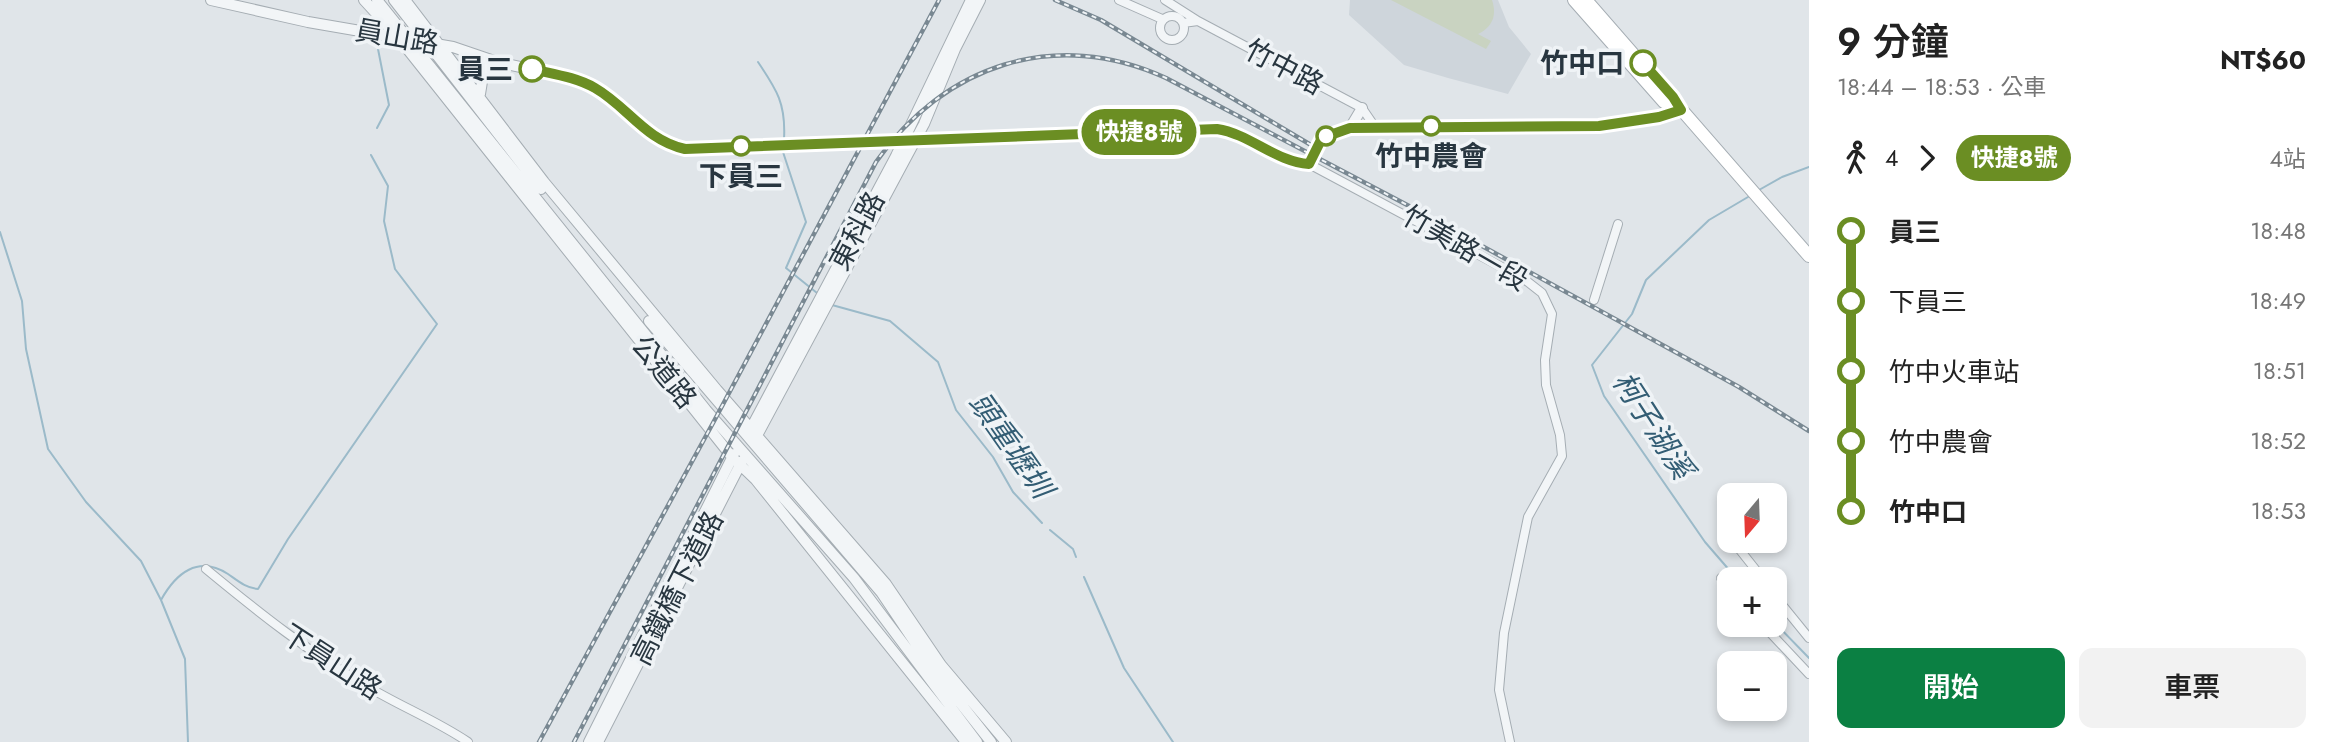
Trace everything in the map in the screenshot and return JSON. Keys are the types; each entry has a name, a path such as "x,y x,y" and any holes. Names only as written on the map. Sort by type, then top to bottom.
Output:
{"main road":[{"path":"1574,0 1664,102 1681,110"},
{"path":"1586,0 1809,256"}],"street":[{"name":"員山路","path":"211,0 308,22 397,36 577,79 596,89 654,137 685,149 1217,129 1240,135 1295,162 1309,164"},
{"name":"公道路","path":"364,0 397,36 739,457 966,742"},
{"name":"公道路","path":"377,0 703,414"},
{"name":"公道路","path":"394,0 480,94 541,184"},
{"name":"公道路","path":"405,0 433,44 541,184 881,592 928,662 991,742"},
{"name":"東科路","path":"909,142 971,0"},
{"name":"東科路","path":"739,457 811,329 981,0"},
{"path":"1119,0 1163,19 1174,15 1184,23 1198,21"},
{"name":"竹中路","path":"1165,0 1198,21 1363,108 1375,127"},
{"path":"1163,19 1160,30 1170,40 1181,36 1184,23"},
{"path":"480,94 484,69 497,62"},
{"path":"1350,128 1363,108"},
{"name":"竹中路","path":"1309,164 1322,138 1350,128 1459,125 1520,129 1599,126 1659,117 1681,110"},
{"name":"竹美路一段","path":"1309,164 1524,279 1542,293 1550,308 1552,321 1545,360 1546,385 1560,435 1562,456 1528,517 1503,633 1499,690 1510,742"},
{"path":"1594,300 1618,224"},
{"name":"公道路","path":"751,436 886,584 941,666 1006,742"},
{"name":"公道路","path":"739,457 854,578 977,742"},
{"name":"高鐵橋下道路","path":"589,742 739,457"},
{"name":"高鐵橋下道路","path":"598,742 739,457"},
{"path":"1742,553 1753,567"},
{"name":"下員山路","path":"206,569 287,635 368,687 422,718 449,729 468,742"},
{"path":"1787,611 1809,638"},
{"path":"1774,637 1809,674"}],"shaded area":[{"path":"1350,0 1498,0 1509,27 1531,54 1508,94 1404,65 1349,15"}],"green space":[{"path":"1391,0 1492,0 1492,20 1487,28 1478,34 1491,41 1486,49"}],"waterway":[{"path":"377,128 389,105 378,49"},
{"name":"頭重壢圳","path":"758,62 779,98 784,139"},
{"name":"頭重壢圳","path":"783,152 806,222 786,268 817,293"},
{"path":"161,600 181,575 198,567 217,569 246,586 258,589 288,539 437,324 395,269 384,221 388,186 371,155"},
{"name":"柯子湖溪","path":"1759,190 1782,177 1809,167"},
{"name":"柯子湖溪","path":"1727,567 1705,542 1604,396 1592,365 1632,314 1646,280 1709,220 1748,197"},
{"path":"0,232 22,301 26,349 48,449 86,502 141,561 161,600 185,659 188,742"},
{"name":"頭重壢圳","path":"832,305 890,321 938,362 956,410 993,457 1013,492 1042,523"},
{"name":"頭重壢圳","path":"1050,530 1073,549 1076,557"},
{"name":"頭重壢圳","path":"1084,577 1124,668 1173,742"},
{"name":"柯子湖溪","path":"1787,635 1809,658"}],"railway":[{"path":"539,742 939,0"},
{"path":"1055,0 1101,20 1311,145"},
{"path":"574,742 876,162 903,128 934,101 968,79 1005,64 1043,57 1083,56 1124,63 1166,78 1411,207 1739,387 1809,431"}],"bus line":[{"name":"快捷8號","path":"532,69 577,79 596,89 654,137 685,149 1217,129 1233,132 1295,162 1309,164 1322,138 1350,128 1459,125 1520,129 1599,126 1659,117 1681,110 1643,63"}],"place":[{"name":"竹中口","path":"1643,63"},
{"name":"員三","path":"532,69"},
{"name":"竹中農會","path":"1431,126"},
{"name":"下員三","path":"741,146"}]}
